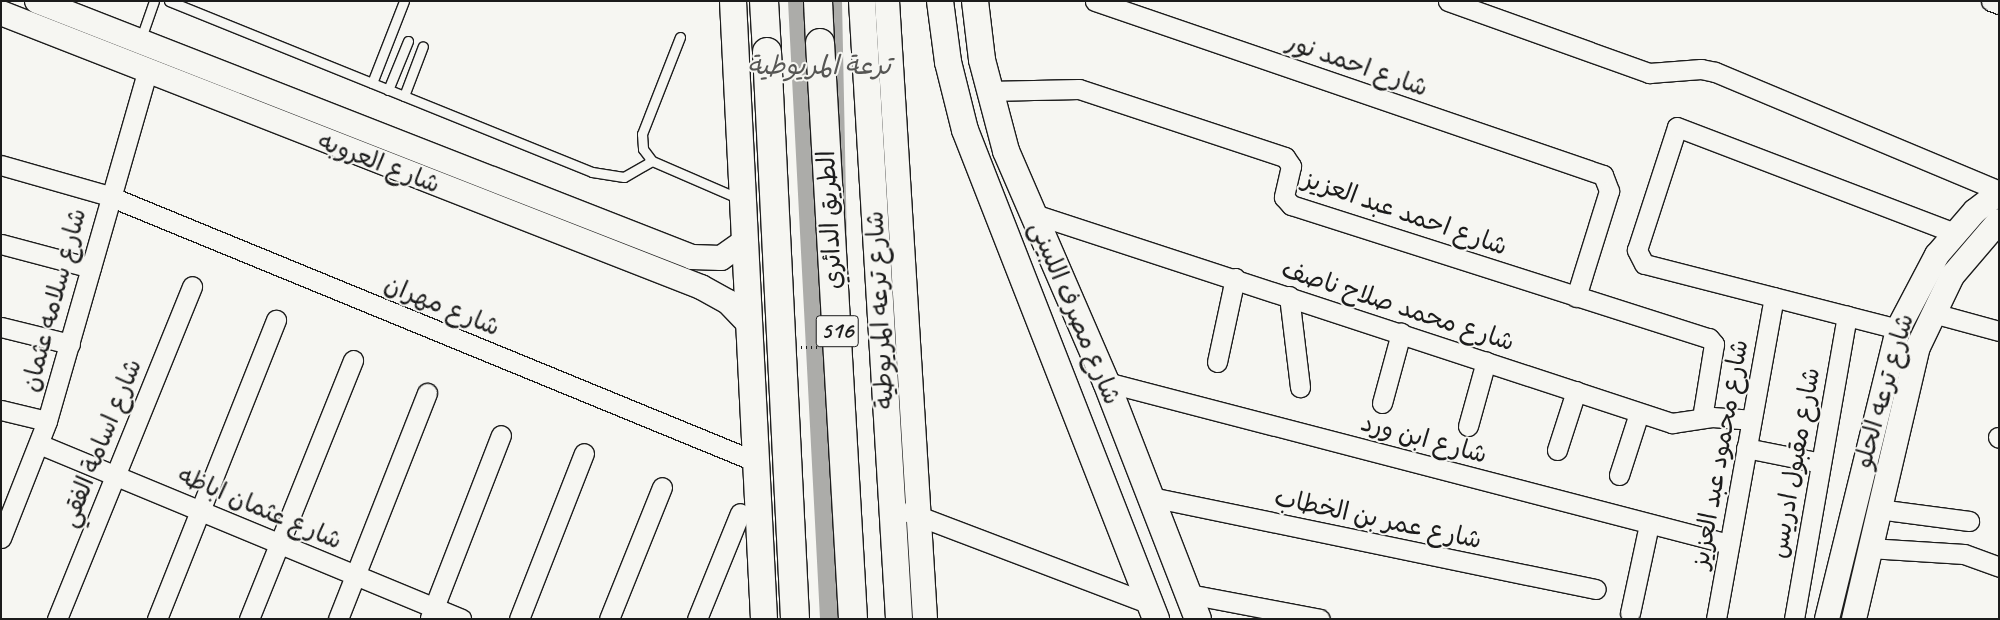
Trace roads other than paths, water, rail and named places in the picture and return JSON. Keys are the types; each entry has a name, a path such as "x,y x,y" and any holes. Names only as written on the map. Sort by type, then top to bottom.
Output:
{"highway":[{"name":"516","path":"764,1 796,619"},
{"name":"الطريق الدائري","path":"818,1 853,619"}],"main road":[{"name":"شارع مصرف اللبينى","path":"940,1 948,62 965,130 1153,612"},
{"name":"شارع مصرف اللبينى","path":"975,1 988,91 1031,213 1106,382 1198,619"},
{"path":"738,3 743,200 764,619"},
{"name":"شارع ترعه المريوطية","path":"865,3 891,506 899,619"}],"street":[{"name":"شارع العروبه","path":"38,1 139,43 640,238 701,259 721,258 745,241"},
{"name":"شارع احمد نور","path":"1095,1 1603,175 1609,191 1576,297"},
{"path":"1448,1 1649,73 1700,69 1999,192"},
{"path":"1991,1 1999,4"},
{"path":"865,3 917,516 925,619"},
{"name":"شارع العروبه","path":"1,13 720,296 749,324"},
{"name":"شارع سلامه عثمان","path":"1,538 47,421 91,268 109,196 147,72"},
{"name":"شارع احمد عبد العزيز","path":"988,91 1079,90 1285,157 1291,166 1284,197 1291,205 1711,339 1702,418"},
{"path":"1898,329 1644,264 1637,250 1677,127 1954,233"},
{"name":"شارع مهران","path":"1,165 109,196 757,462"},
{"name":"شارع ترعه الحلو","path":"1827,619 1898,329 1922,279 1954,233 1999,192"},
{"name":"شارع محمد صلاح ناصف","path":"1031,213 1235,278 1672,423 1702,418 1751,420"},
{"name":"شارع ترعه الحلو","path":"1854,619 1889,462 1918,348 1932,313 1952,276 1999,222"},
{"path":"634,262 640,238"},
{"path":"1,244 91,268"},
{"path":"1218,362 1235,278"},
{"name":"شارع اسامة الفقي","path":"57,619 192,286"},
{"path":"1289,296 1300,387"},
{"name":"شارع محمود عبد العزيز","path":"1720,618 1729,544 1774,297"},
{"path":"1932,313 1999,331"},
{"name":"شارع مقبول ادريس","path":"1794,619 1847,316"},
{"path":"157,619 276,320"},
{"path":"1,327 70,344"},
{"path":"1382,403 1400,333"},
{"path":"249,619 354,360"},
{"path":"1468,426 1486,361"},
{"name":"شارع ابن ورد","path":"1106,382 1729,544"},
{"path":"1557,450 1576,391"},
{"path":"338,619 427,393"},
{"path":"1,410 47,421"},
{"path":"1619,475 1639,413"},
{"path":"431,613 501,435"},
{"name":"شارع عثمان اباظه","path":"39,444 356,575 431,613 461,619"},
{"path":"1746,448 1821,463"},
{"path":"519,619 584,453"},
{"path":"1866,454 1889,462"},
{"path":"608,619 662,487"},
{"name":"شارع عمر بن الخطاب","path":"1151,497 1596,590"},
{"path":"891,506 1153,612"},
{"path":"1878,509 1969,521"},
{"path":"697,619 740,513"},
{"path":"1630,613 1649,524"},
{"path":"1869,548 1964,554 1999,567"},
{"path":"1189,594 1320,619"}],"lane":[{"path":"139,43 154,1"},
{"path":"169,1 608,177 632,174 652,161"},
{"path":"372,83 404,1"},
{"path":"680,37 642,134 643,149 652,161 743,200"},
{"path":"388,90 408,41"},
{"path":"404,96 423,46"}],"water":[{"name":"ترعة المريوطية","path":"788,1 842,1 847,246 865,619 820,619"}]}
